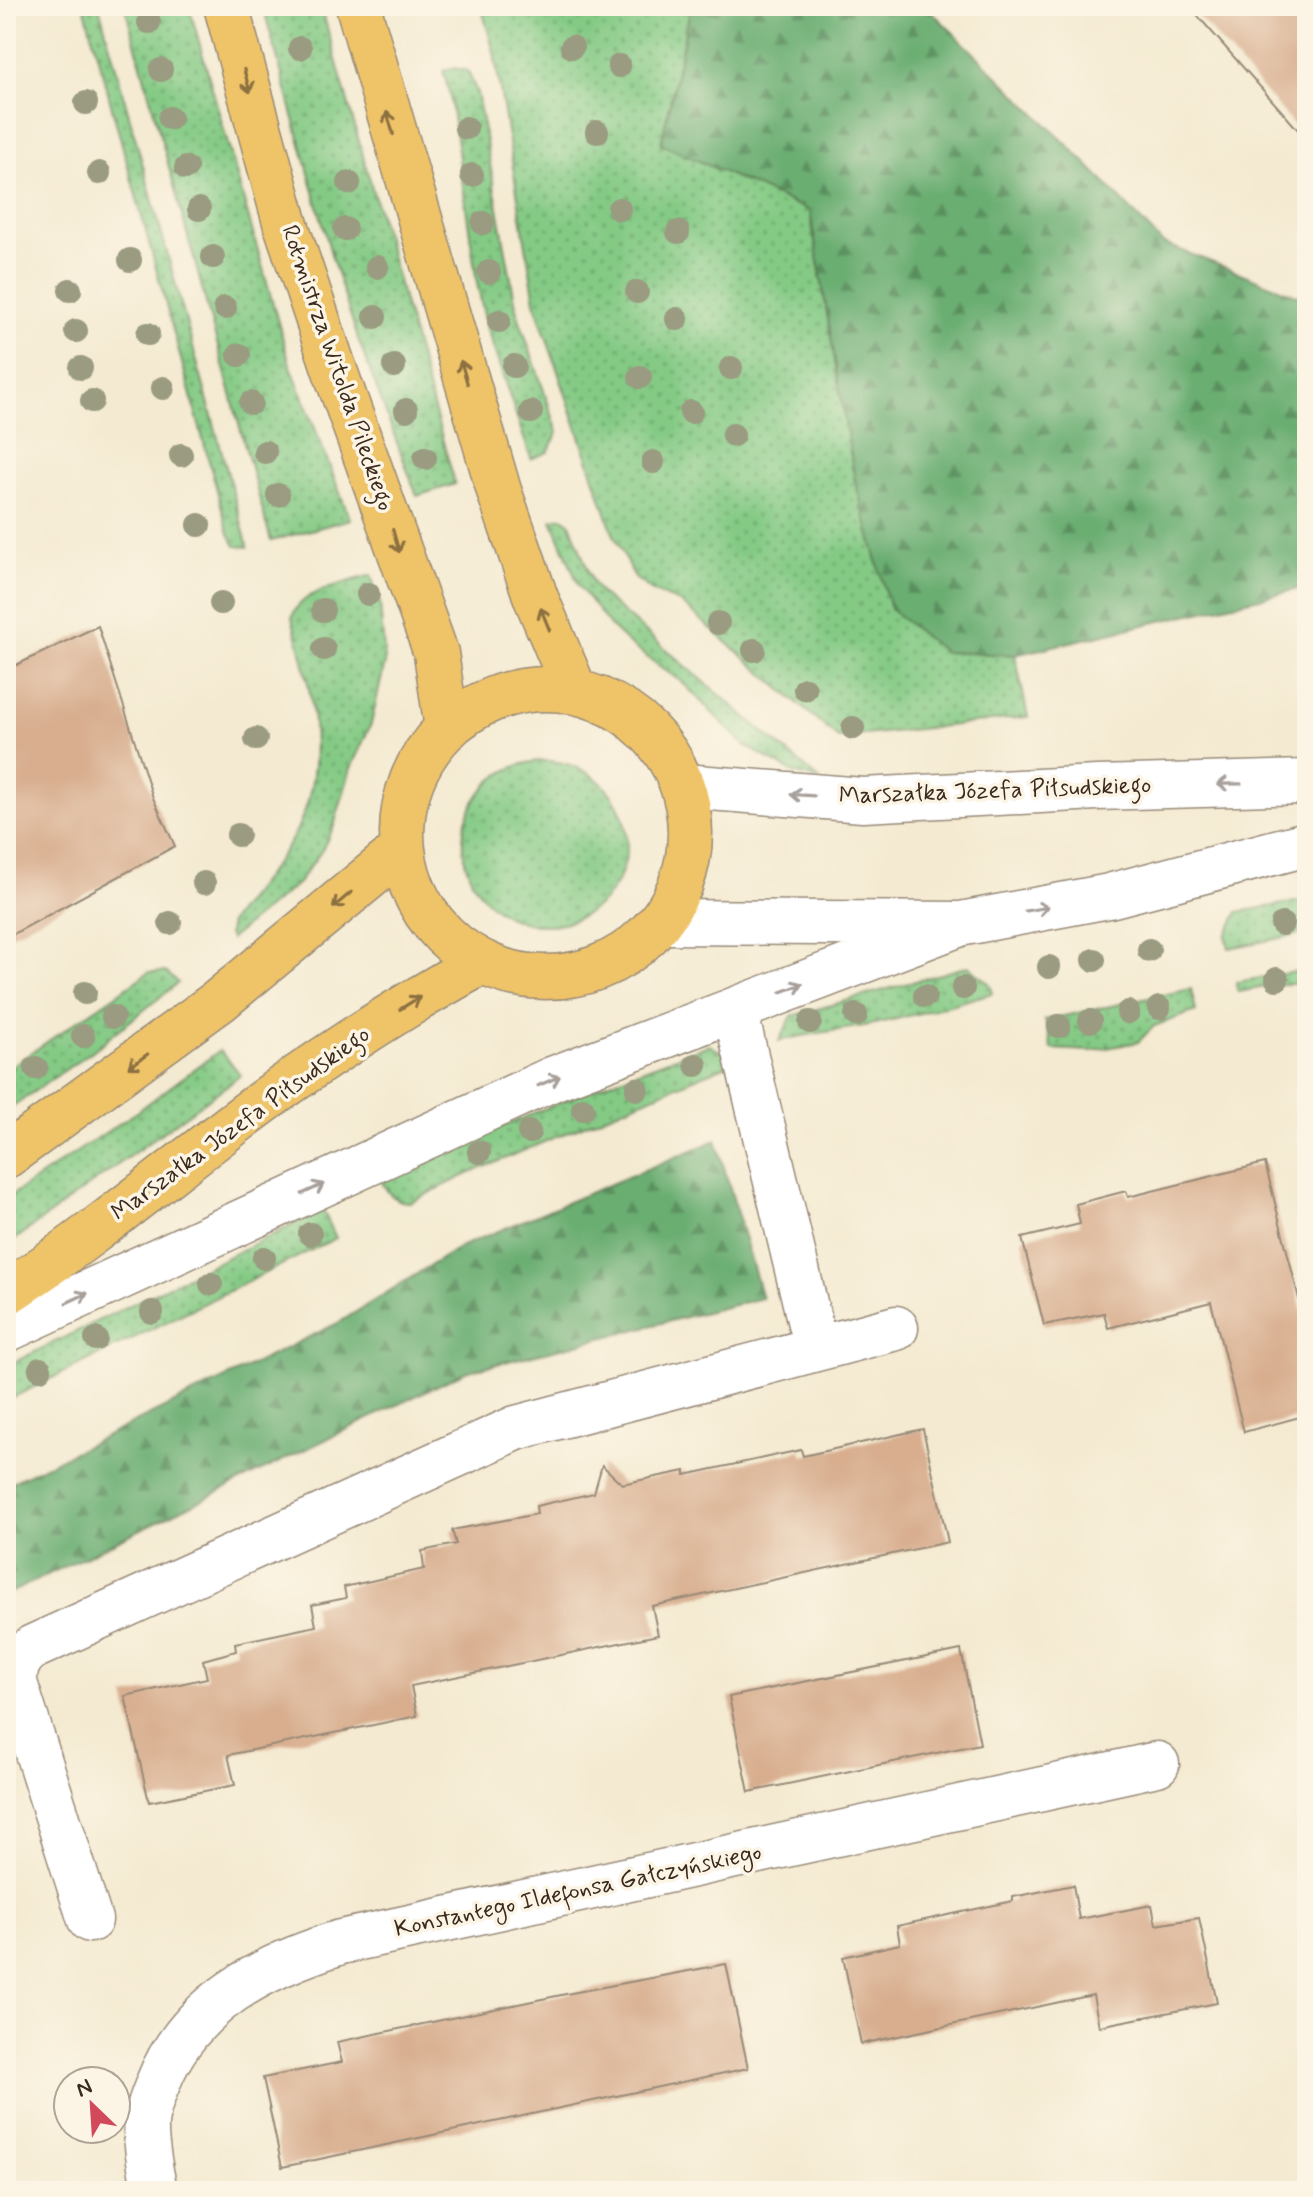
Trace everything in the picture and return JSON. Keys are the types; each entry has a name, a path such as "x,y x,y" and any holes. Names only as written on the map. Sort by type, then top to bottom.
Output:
{"main road":[{"name":"Rotmistrza Witolda Pileckiego","path":"226,6 285,222 436,653 447,729"},
{"path":"358,6 499,491 536,598 575,691"},
{"path":"529,689 575,691 611,703 642,725 668,753 684,786 692,834 684,880 661,922 625,956 579,975 528,978 481,963 443,935 416,896 402,850 404,806 419,763 447,729 485,703 529,689"},
{"path":"6,1156 219,1001 402,850"},
{"name":"Marszałka Józefa Piłsudskiego","path":"6,1293 62,1257 286,1086 414,1000 481,963"}],"street":[{"name":"Marszałka Józefa Piłsudskiego","path":"684,786 863,800 1097,788 1307,782"},
{"path":"6,1330 552,1079 960,924 1109,896 1307,844"},
{"path":"661,922 960,924"},
{"path":"735,1010 816,1349"},
{"path":"90,1920 15,1683 19,1661 33,1647 516,1428 896,1328"},
{"name":"Konstantego Ildefonsa Gałczyńskiego","path":"155,2191 146,2123 164,2067 203,2014 249,1979 277,1965 341,1942 1157,1764"}],"green space":[{"path":"84,6 99,6 248,547 236,546 229,534"},
{"path":"125,6 189,6 289,361 350,519 271,541"},
{"path":"263,6 321,6 455,484 417,496 358,339 333,261"},
{"path":"481,6 691,6 661,144 810,211 855,481 944,652 1015,655 1028,717 838,738 680,602 654,592 635,578 613,533 536,307 494,52"},
{"path":"691,6 926,6 1091,168 1162,243 1307,299 1307,587 1015,655 944,652 890,609 855,481 810,211 661,144"},
{"path":"454,68 468,71 477,93 517,312 558,432 548,452 531,459 487,329 477,283 450,96 443,71"},
{"path":"561,517 570,523 593,583 602,595 820,780 794,773 744,745 683,683 611,627 579,586 552,520"},
{"path":"371,575 380,603 385,663 371,724 351,768 334,826 322,850 298,883 230,939 230,922 289,844 311,790 314,761 312,703 292,618 296,608 314,594"},
{"path":"545,761 576,768 603,785 620,812 627,843 620,874 603,901 576,918 545,925 514,918 487,901 470,874 463,843 470,812 487,785 514,768"},
{"path":"1307,900 1307,933 1229,948 1226,936 1238,912"},
{"path":"968,966 990,984 993,993 883,1022 779,1041 792,1016"},
{"path":"1307,970 1307,984 1282,984 1238,992 1236,982"},
{"path":"149,972 166,972 178,983 91,1052 6,1111 6,1070"},
{"path":"1191,989 1196,1011 1154,1026 1138,1042 1091,1051 1052,1049 1045,1020"},
{"path":"709,1045 730,1057 732,1063 468,1174 411,1202 394,1197 382,1182 544,1109"},
{"path":"220,1050 241,1075 6,1246 6,1199 135,1113"},
{"path":"716,1140 762,1298 465,1372 6,1595 6,1485 338,1323 460,1247"},
{"path":"323,1210 336,1238 6,1401 6,1366"}],"building":[{"path":"1189,6 1307,6 1307,140"},
{"path":"98,626 153,798 175,846 6,938 6,670"},
{"path":"1265,1163 1307,1331 1307,1415 1244,1432 1211,1302 1108,1328 1104,1313 1044,1325 1022,1238 1080,1224 1076,1204 1126,1191 1128,1197"},
{"path":"923,1429 948,1542 652,1606 658,1635 411,1686 417,1716 228,1755 235,1785 149,1802 125,1696 207,1678 203,1660 236,1651 235,1643 316,1626 312,1605 346,1598 344,1587 424,1569 422,1551 456,1544 452,1530 537,1514 536,1506 594,1493 602,1465 622,1484 685,1471 685,1475 801,1450 803,1456"},
{"path":"961,1650 980,1744 749,1792 729,1697"},
{"path":"1073,1885 1079,1919 1152,1905 1156,1925 1199,1918 1217,2003 1099,2026 1093,1995 861,2044 843,1957 900,1944 897,1926"},
{"path":"726,1964 748,2068 282,2167 263,2078 342,2062 337,2042"}]}
